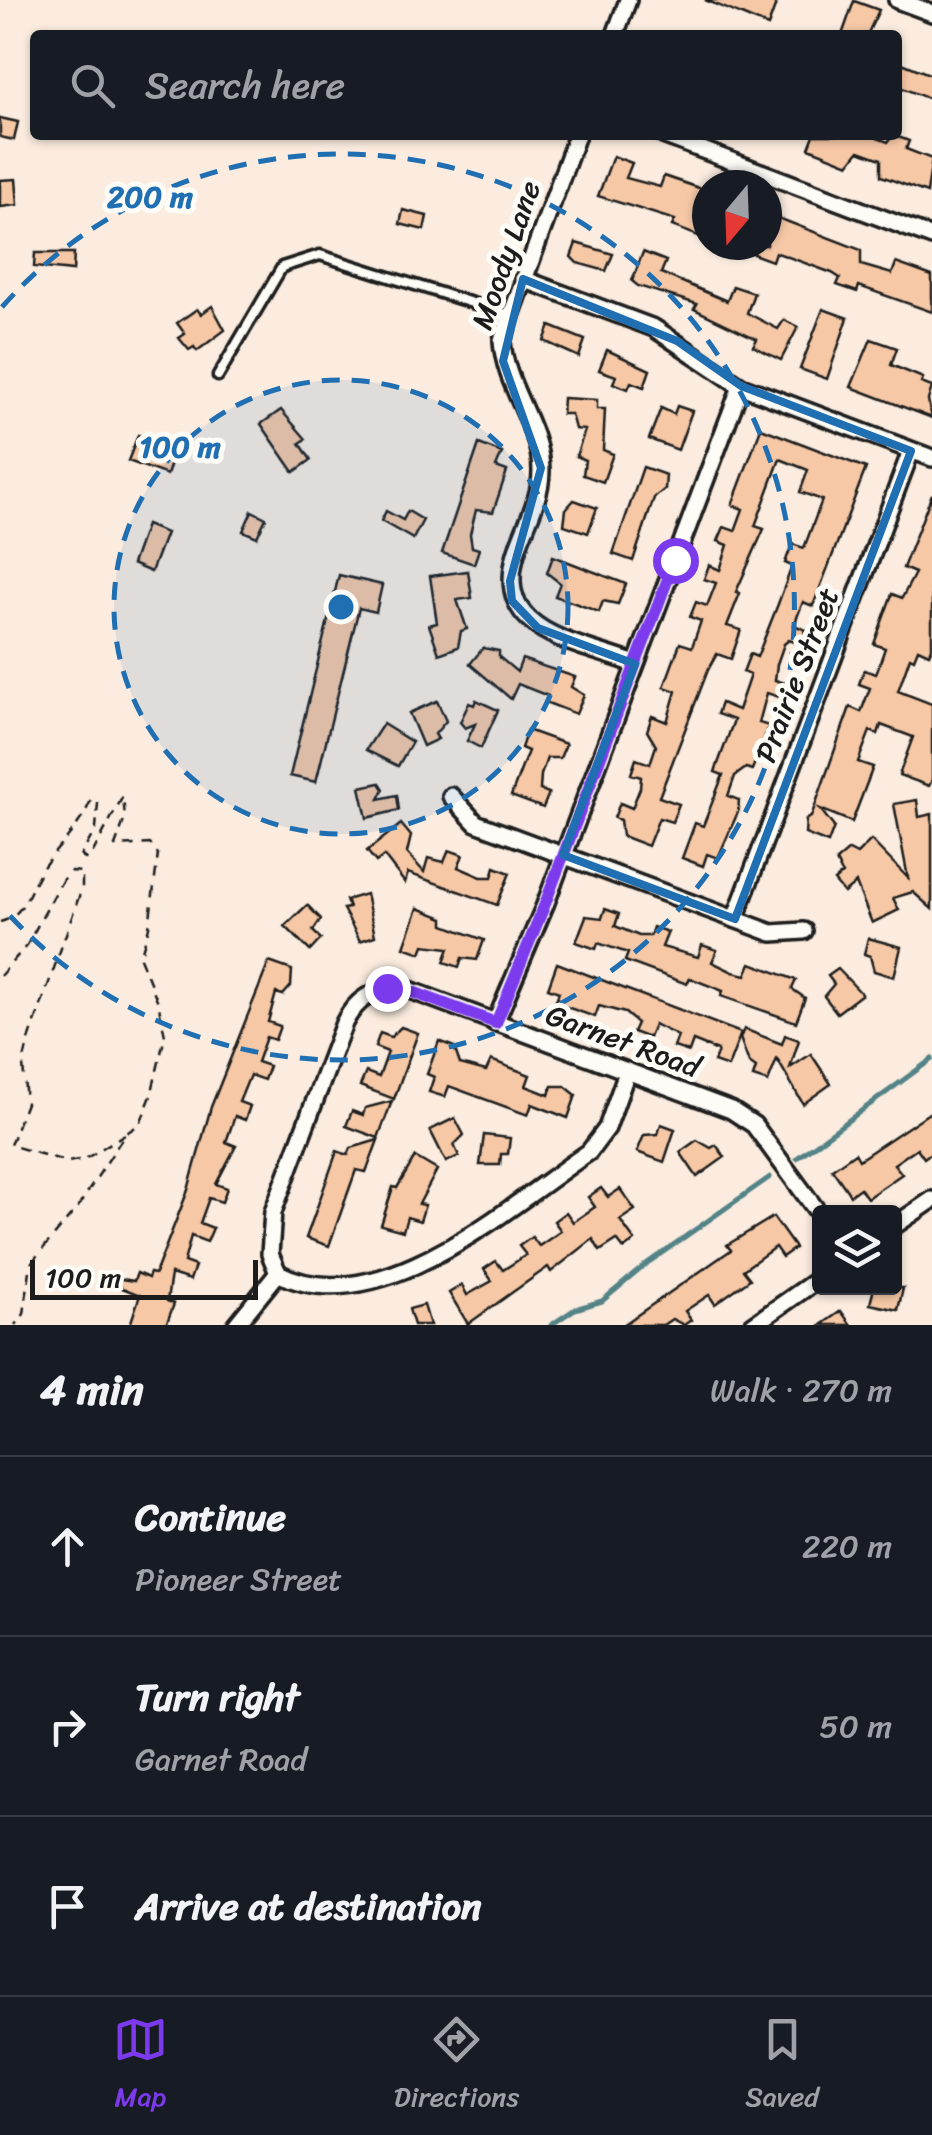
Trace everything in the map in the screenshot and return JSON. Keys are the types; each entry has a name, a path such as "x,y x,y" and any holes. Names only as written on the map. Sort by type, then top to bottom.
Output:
{"street":[{"path":"617,30 628,0"},
{"path":"897,0 932,13"},
{"name":"Moody Lane","path":"576,140 502,340 503,361 541,468 540,486 512,562 512,600 522,617 538,628 635,664"},
{"path":"676,140 932,237"},
{"path":"523,280 654,328 741,386 932,458"},
{"path":"496,1023 741,386"},
{"name":"Prairie Street","path":"735,919 911,451"},
{"path":"451,796 476,823 772,933 804,931"},
{"name":"Garnet Road","path":"278,1273 270,1254 273,1212 354,1005 387,988 407,990 731,1110 754,1125 813,1205"},
{"path":"236,1325 278,1273 323,1289 392,1275 434,1257 589,1152 607,1128 628,1072"},
{"path":"902,1221 932,1200"},
{"path":"753,1325 812,1284"}],"lane":[{"path":"218,376 282,266 300,258 320,255 510,315"}],"path":[{"path":"0,922 9,920 21,907 42,868 77,828 91,800 98,802 96,829 82,855 85,859 92,854 123,796 124,818 116,846 150,844 158,854 149,926 140,958 158,1002 166,1036 140,1124 85,1159 68,1162 10,1146 26,1103 24,1064 28,1043 82,888 82,872 71,871 64,879 27,946 0,976"},
{"path":"16,1325 24,1314 30,1263 78,1207 125,1134"}],"highlighted area":[{"path":"523,279 677,341 741,386 911,451 735,919 563,855 635,664 538,628 512,601 510,581 541,468 503,361"}],"building":[{"path":"705,0 765,0 776,4 768,26"},
{"path":"854,1 879,10 869,30 844,30"},
{"path":"902,63 932,75 932,100 902,88"},
{"path":"0,118 18,122 14,140 0,137"},
{"path":"812,140 909,141 906,149 932,159 927,193 881,176 881,159 859,151 849,164 809,148"},
{"path":"613,156 632,163 626,178 660,187 664,176 692,186 692,234 672,226 675,220 598,196"},
{"path":"16,179 18,205 0,207 0,180"},
{"path":"403,210 427,216 424,230 400,224"},
{"path":"782,219 861,250 861,265 892,274 896,263 932,276 932,312 859,286 857,292 837,285 840,278 782,255"},
{"path":"576,243 613,254 606,271 577,263 571,257"},
{"path":"643,252 666,261 661,273 727,301 733,286 754,293 747,313 778,329 784,320 798,327 781,360 753,346 757,339 694,309 697,304 638,286 632,281"},
{"path":"35,253 74,253 73,271 34,267"},
{"path":"212,306 225,330 197,351 194,347 189,350 179,338 185,334 177,323 197,309 201,314"},
{"path":"823,309 848,318 827,379 800,369"},
{"path":"550,326 585,340 579,357 544,341"},
{"path":"871,339 897,348 891,365 923,378 921,383 932,387 928,400 932,418 851,387"},
{"path":"607,350 650,370 644,387 631,382 628,389 613,383 616,376 599,370"},
{"path":"563,398 597,400 597,409 605,409 603,450 613,454 603,482 583,475 585,460 576,456 585,430 575,429 571,414 562,414"},
{"path":"677,406 692,411 678,450 649,439 661,408 674,414"},
{"path":"281,410 306,439 300,443 311,460 294,472 261,424"},
{"path":"761,428 866,468 813,606 803,602 794,625 806,630 800,644 789,640 784,644 775,680 785,683 779,697 767,693 759,723 769,726 752,770 746,768 735,776 728,796 739,800 738,812 718,858 707,854 703,866 682,858 695,823 703,826 723,775 715,772 734,720 717,714 721,703 738,710 750,675 743,672 750,654 757,657 778,604 792,566 785,563 792,544 804,548 822,500 800,492 808,470 780,459 755,526 764,529 736,592 740,593 727,626 741,630 731,659 717,654 708,670 659,797 679,804 672,822 659,818 648,846 622,836 620,820 614,818 620,803 632,808 640,788 641,777 631,774 636,759 650,764 656,746 647,731 652,716 667,722 676,691 664,687 680,643 692,647 701,621 690,617 696,602 707,606 716,583 704,579 709,565 720,570 728,545 718,541 724,527 735,531 743,509 732,505"},
{"path":"138,435 176,448 167,475 128,461"},
{"path":"479,444 502,453 496,467 507,471 493,512 476,510 470,534 472,547 479,549 474,564 442,553"},
{"path":"643,467 666,475 665,489 654,498 633,561 613,554"},
{"path":"932,494 932,648 929,654 918,649 914,659 910,657 898,691 932,704 932,780 929,786 899,775 913,737 881,725 878,734 870,731 858,762 873,767 852,822 820,809 834,827 828,843 805,834 806,819 811,817 850,707 861,712 870,688 859,684 864,670 876,674 885,648 874,644 892,594 902,598 915,573 903,568"},
{"path":"574,500 597,508 588,533 564,525 566,509"},
{"path":"252,511 266,518 257,537 243,531"},
{"path":"386,511 403,520 408,511 423,520 413,539 381,521"},
{"path":"146,525 166,533 151,572 132,564"},
{"path":"553,556 626,584 618,604 603,601 599,612 555,596 560,583 547,573"},
{"path":"468,571 472,598 457,600 467,629 461,631 458,647 439,654 429,625 437,623 430,576"},
{"path":"339,575 382,585 376,612 359,608 316,782 290,776"},
{"path":"483,648 499,651 499,657 517,672 522,659 575,677 571,687 584,695 576,714 545,702 548,696 518,684 511,699 470,664"},
{"path":"476,700 498,710 481,748 467,741 475,724 465,728 460,722 469,703 474,705"},
{"path":"437,701 446,721 435,734 438,739 423,746 409,713"},
{"path":"383,724 412,742 398,766 366,750"},
{"path":"527,730 566,744 560,758 547,758 540,790 549,793 543,808 511,796 528,751 521,748"},
{"path":"380,783 384,789 379,799 397,795 399,810 367,818 360,787"},
{"path":"917,800 919,817 932,814 932,909 913,892 893,898 899,910 872,923 856,883 844,893 834,881 842,874 836,861 849,850 857,854 871,840 908,878 894,804"},
{"path":"401,824 411,836 407,853 424,872 428,858 444,862 449,850 463,855 458,867 481,877 492,877 495,867 510,873 497,905 408,873 405,883 384,856 376,862 367,851"},
{"path":"366,894 375,936 360,941 343,909 349,908 346,900"},
{"path":"307,905 321,919 313,931 321,939 310,951 285,926"},
{"path":"418,908 444,918 444,925 484,940 477,960 462,958 459,967 444,962 449,948 424,945 421,953 404,947"},
{"path":"605,909 619,914 615,926 639,936 650,936 653,927 668,932 662,947 698,957 702,945 717,950 712,962 733,972 746,975 751,963 796,980 792,989 805,998 796,1022 721,996 723,991 690,978 687,984 625,961 628,953 598,943 596,949 576,942 586,916 602,918"},
{"path":"868,938 901,947 894,977 874,971 870,956 864,954"},
{"path":"269,962 292,970 291,986 283,995 276,993 268,1022 280,1026 275,1040 266,1037 257,1062 269,1066 264,1080 250,1075 239,1102 250,1106 245,1120 235,1116 226,1142 236,1146 216,1184 227,1188 222,1202 209,1198 200,1223 213,1228 207,1242 191,1236 184,1262 195,1266 190,1280 171,1274 167,1301 174,1304 166,1325 130,1325 140,1295 107,1282 109,1277 134,1281 137,1273 148,1278 150,1273 155,1274 188,1190 211,1107"},
{"path":"557,963 741,1033 728,1067 714,1062 718,1051 693,1041 689,1052 674,1047 678,1036 654,1024 649,1038 633,1032 637,1023 625,1013 599,1006 595,1017 555,1003 559,992 548,988"},
{"path":"838,969 862,994 837,1013 824,996 834,984 828,976"},
{"path":"401,1027 418,1033 394,1099 360,1086 366,1072 379,1077 388,1052 375,1047 380,1033 391,1037"},
{"path":"744,1029 782,1044 785,1035 799,1040 790,1068 811,1054 831,1084 803,1104 777,1059 768,1082 753,1077 756,1068 749,1063 740,1038"},
{"path":"439,1041 454,1047 460,1064 486,1071 491,1060 530,1075 526,1086 549,1095 552,1086 565,1086 576,1095 568,1118 532,1104 528,1115 449,1086 445,1097 429,1092 434,1077 427,1074"},
{"path":"392,1101 378,1138 346,1126 352,1111 363,1115 365,1108"},
{"path":"932,1111 932,1152 924,1158 917,1148 894,1164 902,1174 867,1198 860,1188 850,1195 832,1169 855,1153 859,1160"},
{"path":"455,1118 464,1135 454,1145 459,1156 446,1162 430,1130"},
{"path":"661,1124 675,1129 664,1162 637,1152 644,1135 658,1134"},
{"path":"484,1135 510,1138 508,1154 501,1154 500,1165 480,1165"},
{"path":"378,1140 366,1172 356,1170 329,1246 306,1238 337,1151 348,1155 351,1148"},
{"path":"697,1140 711,1148 716,1145 725,1157 697,1177 680,1152"},
{"path":"415,1157 437,1170 419,1204 425,1205 420,1221 407,1217 403,1231 381,1225 393,1187 397,1188"},
{"path":"601,1188 608,1197 620,1189 635,1210 620,1220 635,1241 624,1249 617,1240 600,1251 593,1239 551,1272 548,1267 468,1324 449,1293 462,1285 467,1295 492,1281 484,1269 496,1261 503,1270 526,1255 519,1246 532,1237 539,1246 561,1231 554,1221 566,1212 573,1222 595,1207 588,1197"},
{"path":"773,1217 795,1248 782,1257 775,1247 743,1270 750,1279 715,1304 709,1295 685,1311 691,1320 684,1325 672,1319 663,1325 623,1325 731,1250 727,1245"},
{"path":"872,1295 901,1295 898,1310 870,1304"},
{"path":"424,1305 430,1325 414,1325 409,1309"},
{"path":"841,1311 851,1325 821,1325"}],"waterway":[{"path":"797,1158 932,1059"},
{"path":"551,1325 575,1309 602,1301 649,1262 770,1177"}],"route":[{"path":"387,988 407,990 496,1023 675,560"}]}
